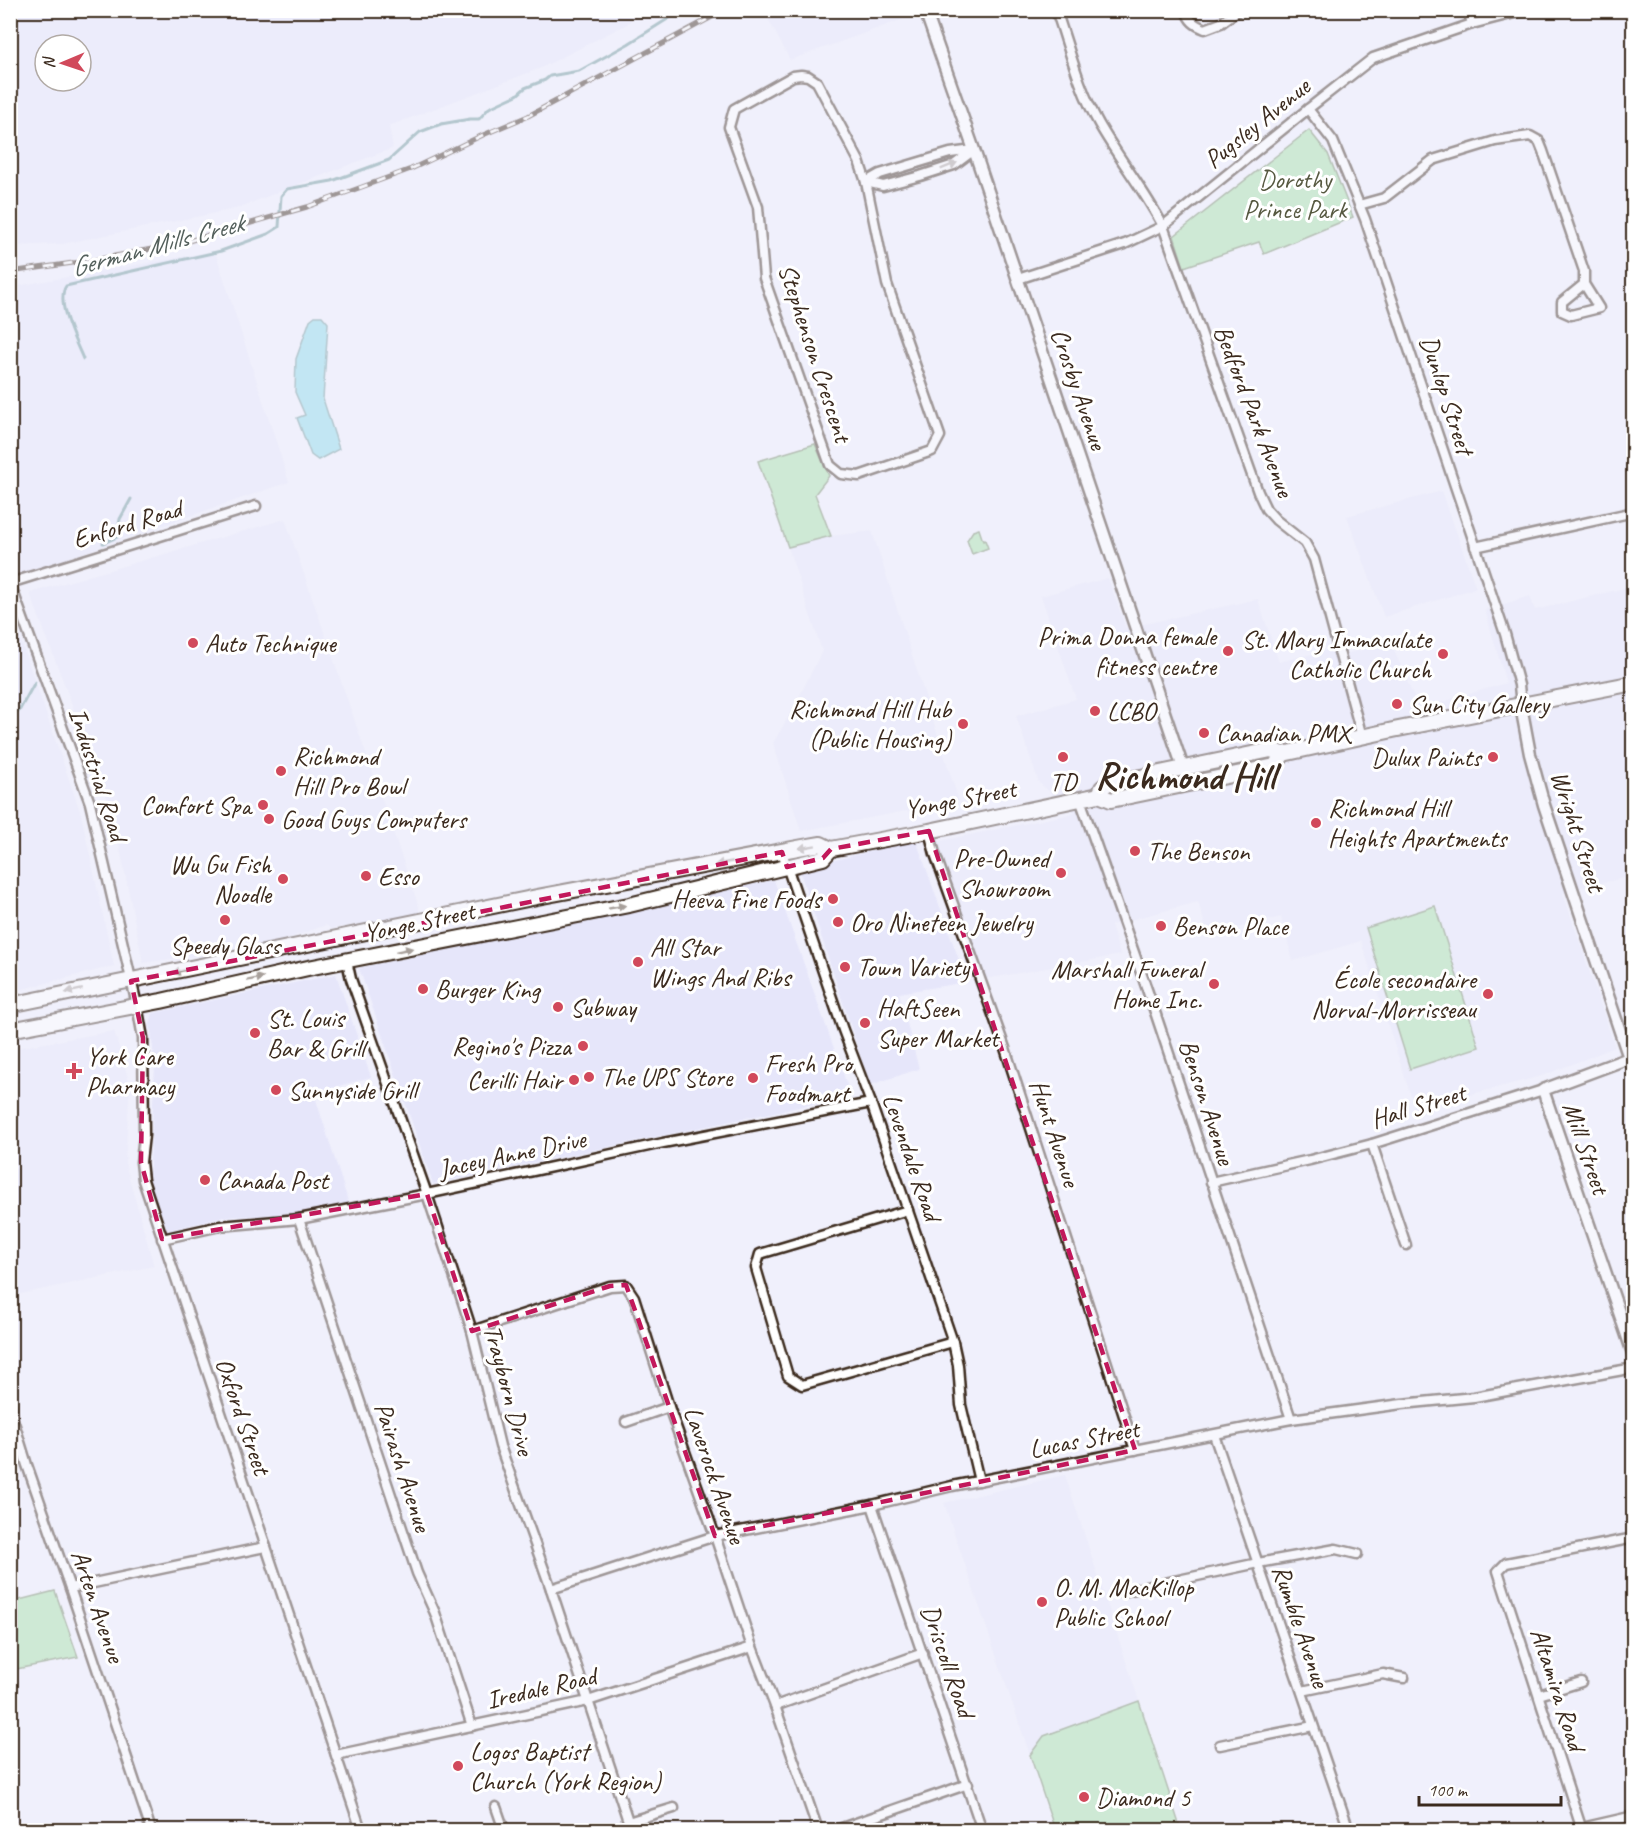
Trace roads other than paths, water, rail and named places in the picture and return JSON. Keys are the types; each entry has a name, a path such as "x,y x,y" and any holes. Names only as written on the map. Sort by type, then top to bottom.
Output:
{"main road":[{"name":"Yonge Street","path":"1099,795 1107,784 1183,768 1271,750 1283,754 1634,683"},
{"name":"Yonge Street","path":"10,1005 537,897 821,844 831,849 1099,795 1110,800 1275,766 1283,754"},
{"name":"Yonge Street","path":"10,1030 629,905 823,858 831,849"}],"street":[{"name":"Crosby Avenue","path":"925,10 1190,783"},
{"name":"Bedford Park Avenue","path":"1056,10 1087,99 1098,123 1153,208 1162,226 1258,492 1266,509 1305,543 1314,559 1362,737"},
{"path":"1186,10 1193,24 1205,29 1221,23 1238,10"},
{"path":"1468,10 1472,24"},
{"name":"Pugsley Avenue","path":"1018,279 1125,244 1162,226 1373,58 1472,24 1526,10"},
{"name":"Stephenson Crescent","path":"793,76 808,76 818,82 859,161 866,182 887,284 940,436 932,451 859,476 841,474 830,465 764,278 758,207 729,127 734,109 793,76"},
{"name":"Dunlop Street","path":"1308,109 1333,141 1359,205 1505,634 1519,685 1521,706"},
{"path":"1359,205 1384,198 1433,160 1494,141 1530,136 1539,141 1584,271 1584,284 1599,308 1571,315 1562,311 1562,302 1584,284"},
{"path":"866,182 880,174 950,153 974,150"},
{"path":"866,182 883,186 920,176 954,165 974,150"},
{"path":"915,164 920,176"},
{"name":"Enford Road","path":"10,583 256,506"},
{"path":"1475,547 1634,512"},
{"name":"Industrial Road","path":"10,583 90,803 137,1005"},
{"name":"Wright Street","path":"1521,706 1530,754 1544,805 1634,1071"},
{"name":"Benson Avenue","path":"1080,799 1291,1419"},
{"name":"Hunt Avenue","path":"929,831 1005,1048 1135,1450"},
{"name":"Levendale Road","path":"782,852 953,1342 958,1365 961,1405 979,1481"},
{"name":"Trayborn Drive","path":"347,961 351,979 427,1194 472,1331 500,1446 551,1589 629,1826"},
{"name":"Oxford Street","path":"137,1005 143,1038 144,1136 141,1162 143,1180 361,1830"},
{"name":"Hall Street","path":"1211,1182 1310,1161 1372,1144 1543,1090 1631,1058"},
{"name":"Mill Street","path":"1543,1090 1634,1356"},
{"name":"Jacey Anne Drive","path":"162,1239 220,1226 299,1219 663,1143 871,1103"},
{"path":"1372,1144 1406,1245"},
{"path":"908,1210 760,1254 756,1268 788,1376 802,1385 953,1342"},
{"name":"Pairash Avenue","path":"299,1219 417,1573 435,1613 472,1726"},
{"name":"Laverock Avenue","path":"472,1331 610,1286 626,1285 634,1298 752,1647 818,1830"},
{"name":"Lucas Street","path":"551,1589 715,1536 979,1481 1291,1419 1474,1397 1634,1368"},
{"name":"Arten Avenue","path":"10,1393 12,1416 27,1465 151,1830"},
{"path":"626,1422 669,1407"},
{"name":"Rumble Avenue","path":"1214,1435 1349,1830"},
{"name":"Driscoll Road","path":"872,1505 982,1830"},
{"name":"Altamira Road","path":"1579,1830 1539,1695 1498,1571 1506,1563 1634,1538"},
{"path":"70,1588 265,1547"},
{"path":"1122,1592 1336,1549 1357,1554"},
{"name":"Iredale Road","path":"336,1755 588,1701 752,1647"},
{"path":"775,1706 923,1653"},
{"path":"1302,1691 1383,1674 1404,1678"},
{"path":"1539,1695 1581,1682"},
{"path":"1220,1745 1313,1726"},
{"path":"836,1830 968,1784"},
{"path":"496,1807 504,1830"},
{"path":"629,1826 674,1808"},
{"path":"1579,1830 1634,1816"}],"water":[{"path":"315,316 322,316 328,323 323,399 339,449 318,460 311,455 297,418 305,415 295,392 296,359 310,320"}],"waterway":[{"name":"German Mills Creek","path":"83,359 65,312 63,293 66,286 221,251 268,234 279,227 281,196 287,189 332,181 389,160 420,132 441,124 479,119 489,108 517,95 525,88 550,76 579,71 682,10"},
{"name":"German Mills Creek","path":"103,543 117,537 120,519 131,499"},
{"name":"German Mills Creek","path":"10,719 19,711 35,682"}],"railway":[{"path":"10,272 94,260 178,244 307,207 411,169 528,116 725,10"}],"place":[{"name":"Auto Technique","path":"193,643"},
{"name":"Prima Donna female fitness centre","path":"1228,651"},
{"name":"St. Mary Immaculate Catholic Church","path":"1443,654"},
{"name":"Sun City Gallery","path":"1397,704"},
{"name":"LCBO","path":"1095,711"},
{"name":"Richmond Hill Hub (Public Housing)","path":"963,724"},
{"name":"Canadian PMX","path":"1204,733"},
{"name":"TD","path":"1063,757"},
{"name":"Dulux Paints","path":"1493,757"},
{"name":"Richmond Hill Pro Bowl","path":"281,771"},
{"name":"Comfort Spa","path":"263,805"},
{"name":"Good Guys Computers","path":"269,819"},
{"name":"Richmond Hill Heights Apartments","path":"1316,823"},
{"name":"The Benson","path":"1135,851"},
{"name":"Pre-Owned Showroom","path":"1061,873"},
{"name":"Esso","path":"366,876"},
{"name":"Wu Gu Fish Noodle","path":"283,879"},
{"name":"Heeva Fine Foods","path":"833,899"},
{"name":"Speedy Glass","path":"225,920"},
{"name":"Oro Nineteen Jewelry","path":"838,922"},
{"name":"Benson Place","path":"1161,926"},
{"name":"All Star Wings And Ribs","path":"638,962"},
{"name":"Town Variety","path":"845,967"},
{"name":"Marshall Funeral Home Inc.","path":"1214,984"},
{"name":"Burger King","path":"423,989"},
{"name":"École secondaire Norval-Morrisseau","path":"1488,994"},
{"name":"Subway","path":"558,1007"},
{"name":"HaftSeen Super Market","path":"865,1023"},
{"name":"St. Louis Bar & Grill","path":"255,1033"},
{"name":"Regino's Pizza","path":"583,1046"},
{"name":"York Care Pharmacy","path":"74,1071"},
{"name":"The UPS Store","path":"589,1077"},
{"name":"Fresh Pro Foodmart","path":"753,1078"},
{"name":"Cerilli Hair","path":"574,1080"},
{"name":"Sunnyside Grill","path":"276,1090"},
{"name":"Canada Post","path":"205,1180"},
{"name":"O. M. MacKillop Public School","path":"1042,1602"},
{"name":"Logos Baptist Church (York Region)","path":"458,1766"},
{"name":"Diamond 5","path":"1084,1797"}],"district":[{"name":"Richmond Hill","path":"1185,776"}],"park label":[{"name":"Dorothy Prince Park","path":"1295,194"}]}
